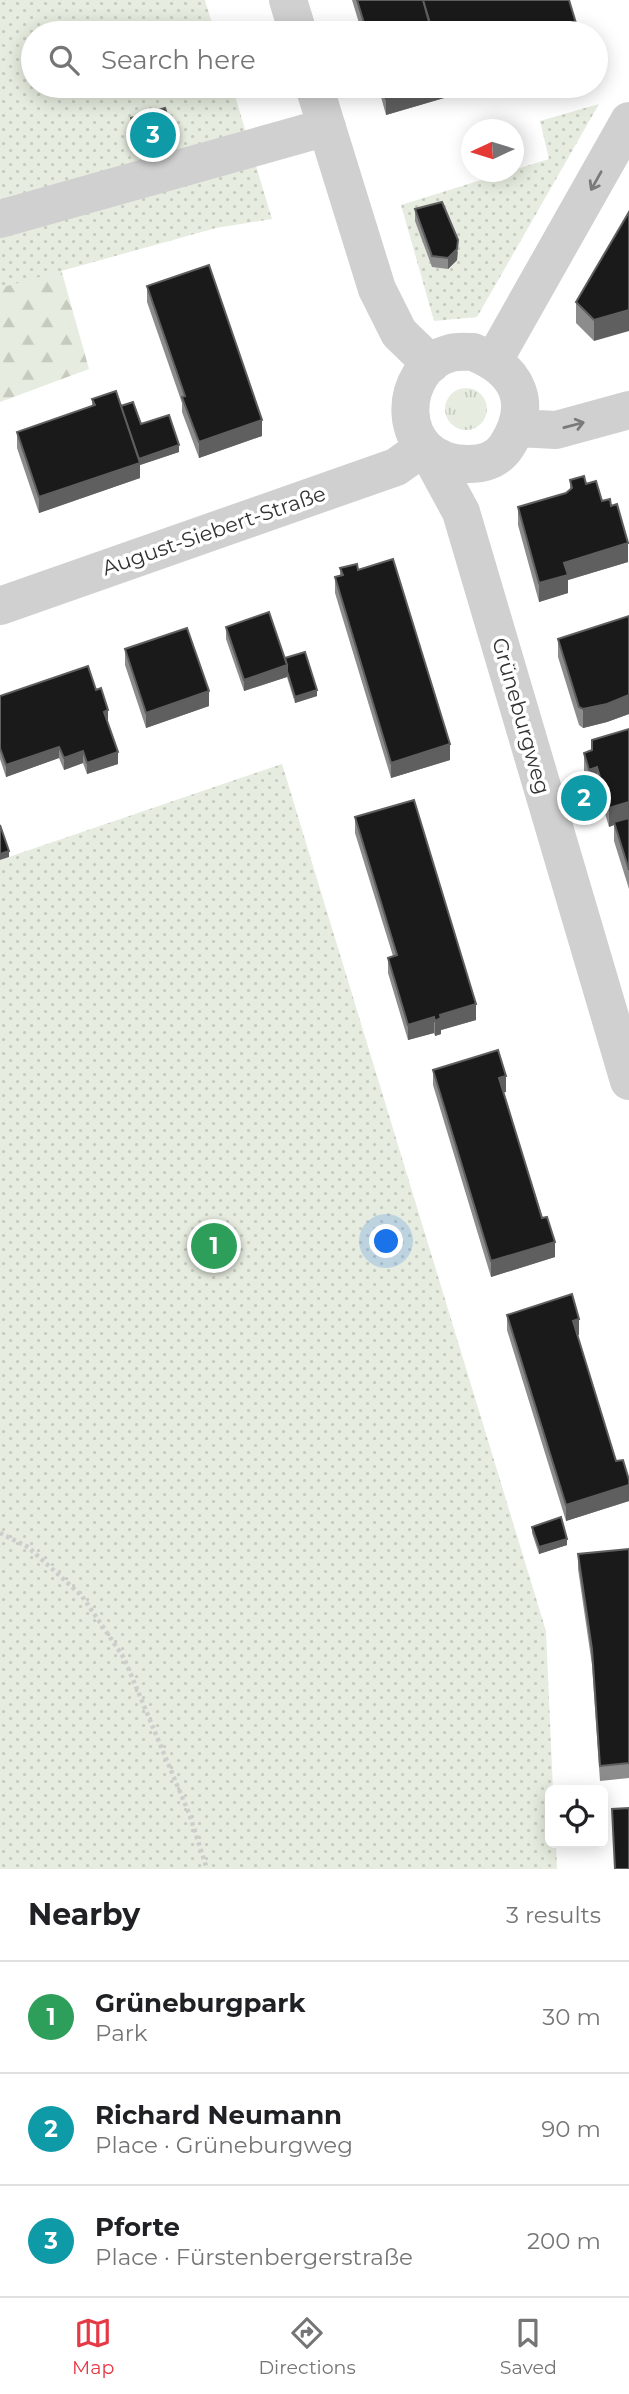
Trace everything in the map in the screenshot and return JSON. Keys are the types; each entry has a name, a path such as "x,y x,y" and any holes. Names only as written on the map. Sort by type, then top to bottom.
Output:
{"street":[{"path":"288,0 294,21"},
{"path":"318,98 377,289 399,333 431,365"},
{"path":"494,360 629,121"},
{"path":"0,219 327,127"},
{"path":"472,352 494,360 512,380 521,401 518,428 500,456 480,464 456,464 426,450 417,439 409,418 413,393 431,365 450,353 472,352"},
{"path":"518,428 556,430 629,410"},
{"name":"Grüneburgweg","path":"426,450 461,512 621,1024 629,1081"},
{"name":"August-Siebert-Straße","path":"0,606 396,467 426,450"},
{"path":"461,512 480,464"}],"path":[{"path":"0,1533 28,1547 82,1596 124,1658 190,1816 207,1869"}],"green space":[{"path":"0,0 205,0 211,21 21,21 21,98 236,98 272,219 216,228 0,288"},
{"path":"599,104 477,317 434,321 401,205 475,182 524,182 524,167 549,159 540,121"},
{"path":"59,262 89,369 0,402 0,278"},
{"path":"466,388 481,394 487,409 481,424 466,430 451,424 445,409 451,394"},
{"path":"282,764 546,1631 553,1785 545,1785 545,1848 556,1848 557,1869 0,1869 0,860"}],"building":[{"path":"357,0 423,0 429,21 363,21"},
{"path":"423,0 569,0 575,21 429,21"},
{"path":"165,108 175,140 140,150 131,118"},
{"path":"442,202 458,240 457,249 448,258 432,256 415,209"},
{"path":"629,212 629,310 594,320 576,302"},
{"path":"209,265 262,420 199,442 147,286"},
{"path":"116,391 140,463 39,497 17,432 95,405 92,399"},
{"path":"133,402 141,424 169,415 179,445 139,459 121,406"},
{"path":"584,476 586,484 596,481 602,501 610,499 611,506 617,504 628,543 564,563 568,575 539,583 518,507 566,493 572,488 570,480"},
{"path":"393,559 450,744 391,763 335,577 343,575 340,568 357,564 358,570"},
{"path":"269,612 287,665 244,680 226,627"},
{"path":"629,616 629,695 607,704 583,709 579,707 558,639"},
{"path":"187,628 209,691 146,713 125,649"},
{"path":"305,652 317,690 295,697 285,658"},
{"path":"88,666 96,690 101,688 108,710 104,712 118,752 87,763 83,751 64,758 59,747 6,765 0,748 0,696"},
{"path":"629,729 629,802 609,808 597,767 589,770 584,753 592,750 592,740"},
{"path":"414,800 476,1004 440,1015 441,1018 435,1021 434,1017 408,1025 388,958 397,955 355,817"},
{"path":"629,818 629,870 614,822"},
{"path":"0,825 9,851 0,854"},
{"path":"498,1050 506,1076 499,1078 542,1218 547,1217 555,1242 491,1261 433,1070"},
{"path":"572,1294 579,1319 573,1321 616,1461 623,1460 629,1485 566,1505 507,1315"},
{"path":"561,1517 567,1539 539,1547 532,1527"},
{"path":"629,1549 629,1763 600,1766 592,1649 578,1554"},
{"path":"629,1808 629,1869 615,1869 612,1809"}],"place":[{"name":"Pforte","path":"153,135"},
{"name":"Richard Neumann","path":"584,798"},
{"name":"Grüneburgpark","path":"214,1246"}]}
